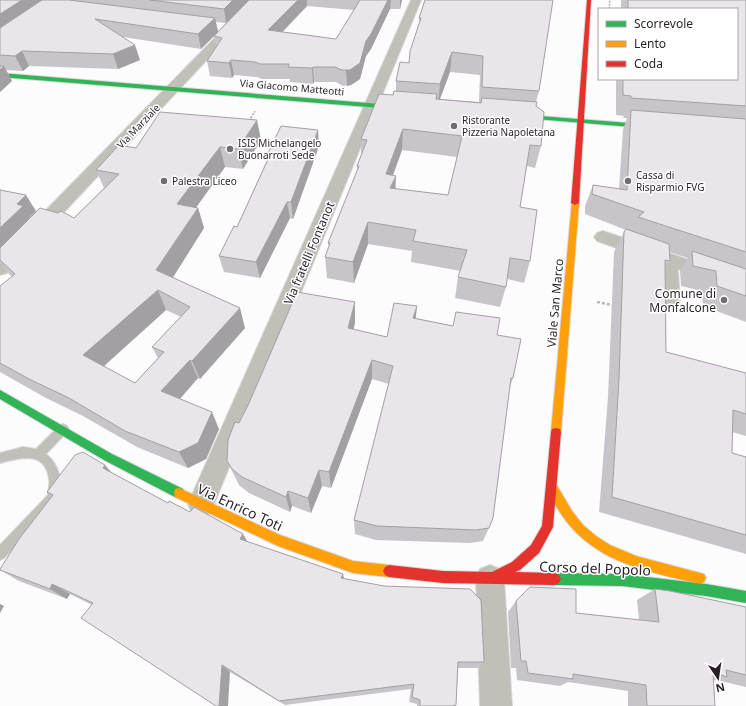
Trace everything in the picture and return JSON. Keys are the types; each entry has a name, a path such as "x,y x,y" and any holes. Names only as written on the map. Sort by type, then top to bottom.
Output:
{"street":[{"name":"Via Marziale","path":"0,268 258,0"},
{"name":"Via fratelli Fontanot","path":"200,504 373,105 416,0"},
{"name":"Viale San Marco","path":"490,579 516,566 535,549 547,527 552,488 582,122 589,0"},
{"path":"215,27 231,29"},
{"name":"Via Giacomo Matteotti","path":"0,75 411,108"},
{"path":"504,116 667,128"},
{"path":"603,237 746,286"},
{"path":"668,259 670,303"},
{"name":"Via Enrico Toti","path":"0,394 63,429 108,457 200,504 278,540 353,567 443,577 490,579"},
{"path":"552,488 565,512 580,528 606,548 626,559 746,590"},
{"path":"490,579 496,706"},
{"name":"Corso del Popolo","path":"490,579 622,580 706,590 746,598"}],"lane":[{"path":"38,454 63,429"},
{"path":"0,458 23,452 38,454 48,462 55,478 54,497 0,554"}],"path":[{"path":"248,125 262,96"},
{"path":"597,302 612,305"}],"building":[{"path":"0,0 22,0 0,14"},
{"path":"42,0 69,0 215,18 198,34 95,19 135,45 113,54 22,51 15,56 0,55 0,28"},
{"path":"150,0 233,0 224,9"},
{"path":"249,0 298,0 268,30 336,39 360,0 388,0 366,41 360,63 350,70 342,70 335,67 288,67 289,64 260,64 255,62 231,60 229,63 207,61 222,38 214,36"},
{"path":"425,0 553,0 539,91 482,87 483,56 452,52 440,84 396,81 400,62 409,63 410,51 421,18 419,18"},
{"path":"628,0 746,0 746,106 631,98 631,96 623,95 623,80 738,80 738,8 628,8"},
{"path":"394,91 437,94 436,99 481,103 482,98 537,102 536,106 544,112 541,146 530,145 520,207 537,210 530,261 510,258 506,287 458,277 467,250 413,241 416,230 368,222 353,262 325,257 330,243 328,243 359,166 357,166 367,140 361,139 379,94 393,95","holes":["403,129 462,136 448,195 390,188 396,176 386,174"]},
{"path":"631,110 746,119 746,252 638,217 644,212 592,194 593,185 627,190"},
{"path":"160,112 257,120 238,149 220,147 177,204 198,208 156,270 240,308 192,361 190,360 161,391 212,412 198,443 179,452 125,431 69,398 0,363 0,286 15,274 0,260 0,248 40,208 58,213 61,211 74,218 119,174 96,170 119,145 136,148","holes":["158,290 190,307 152,347 164,352 135,383 83,355"]},
{"path":"281,126 318,130 291,202 287,202 256,262 219,256 234,226 237,227 270,155 267,155"},
{"path":"0,190 26,195 17,204 23,206 0,228"},
{"path":"626,229 669,244 670,261 665,260 666,352 746,373 746,414 733,410 732,453 746,457 746,535 612,497 619,379 624,232"},
{"path":"692,251 746,269 746,296 717,286 716,271 693,266"},
{"path":"297,292 355,302 348,328 387,337 394,303 417,306 413,318 453,326 456,312 500,318 497,335 521,339 513,378 511,378 493,518 489,528 476,530 377,526 354,520 393,366 372,360 329,472 319,470 308,498 288,491 286,497 242,477 232,469 227,461 228,440 235,422 239,423 249,403"},
{"path":"83,452 105,465 103,468 168,503 169,501 190,512 194,507 243,534 240,539 343,574 341,578 384,586 470,589 481,600 484,662 458,662 456,705 452,706 420,706 420,700 412,697 414,684 279,701 222,665 219,706 216,706 81,618 93,603 52,584 50,589 0,570 19,539 53,495 47,492 75,455"},
{"path":"530,587 576,589 576,613 659,622 655,589 746,607 746,675 726,670 727,677 713,672 715,706 647,706 646,685 573,674 573,679 528,673 526,661 521,661 516,601"}],"traffic: fast":[{"path":"0,75 405,108"},
{"path":"514,116 655,127"},
{"path":"0,394 108,457 179,493"},
{"path":"555,579 622,580 706,590 746,597"}],"traffic: slow":[{"path":"556,432 575,203"},
{"path":"552,488 579,529 606,549 620,556 652,567 700,578"},
{"path":"179,493 278,540 353,567 389,571"}],"traffic: jam":[{"path":"575,203 589,0"},
{"path":"492,578 516,566 535,549 547,527 556,432"},
{"path":"389,571 443,577 555,579"}],"place":[{"name":"Ristorante Pizzeria Napoletana","path":"454,126"},
{"name":"ISIS Michelangelo Buonarroti Sede","path":"230,149"},
{"name":"Palestra Liceo","path":"164,181"},
{"name":"Cassa di Risparmio FVG","path":"628,181"},
{"name":"Comune di Monfalcone","path":"724,300"}]}
